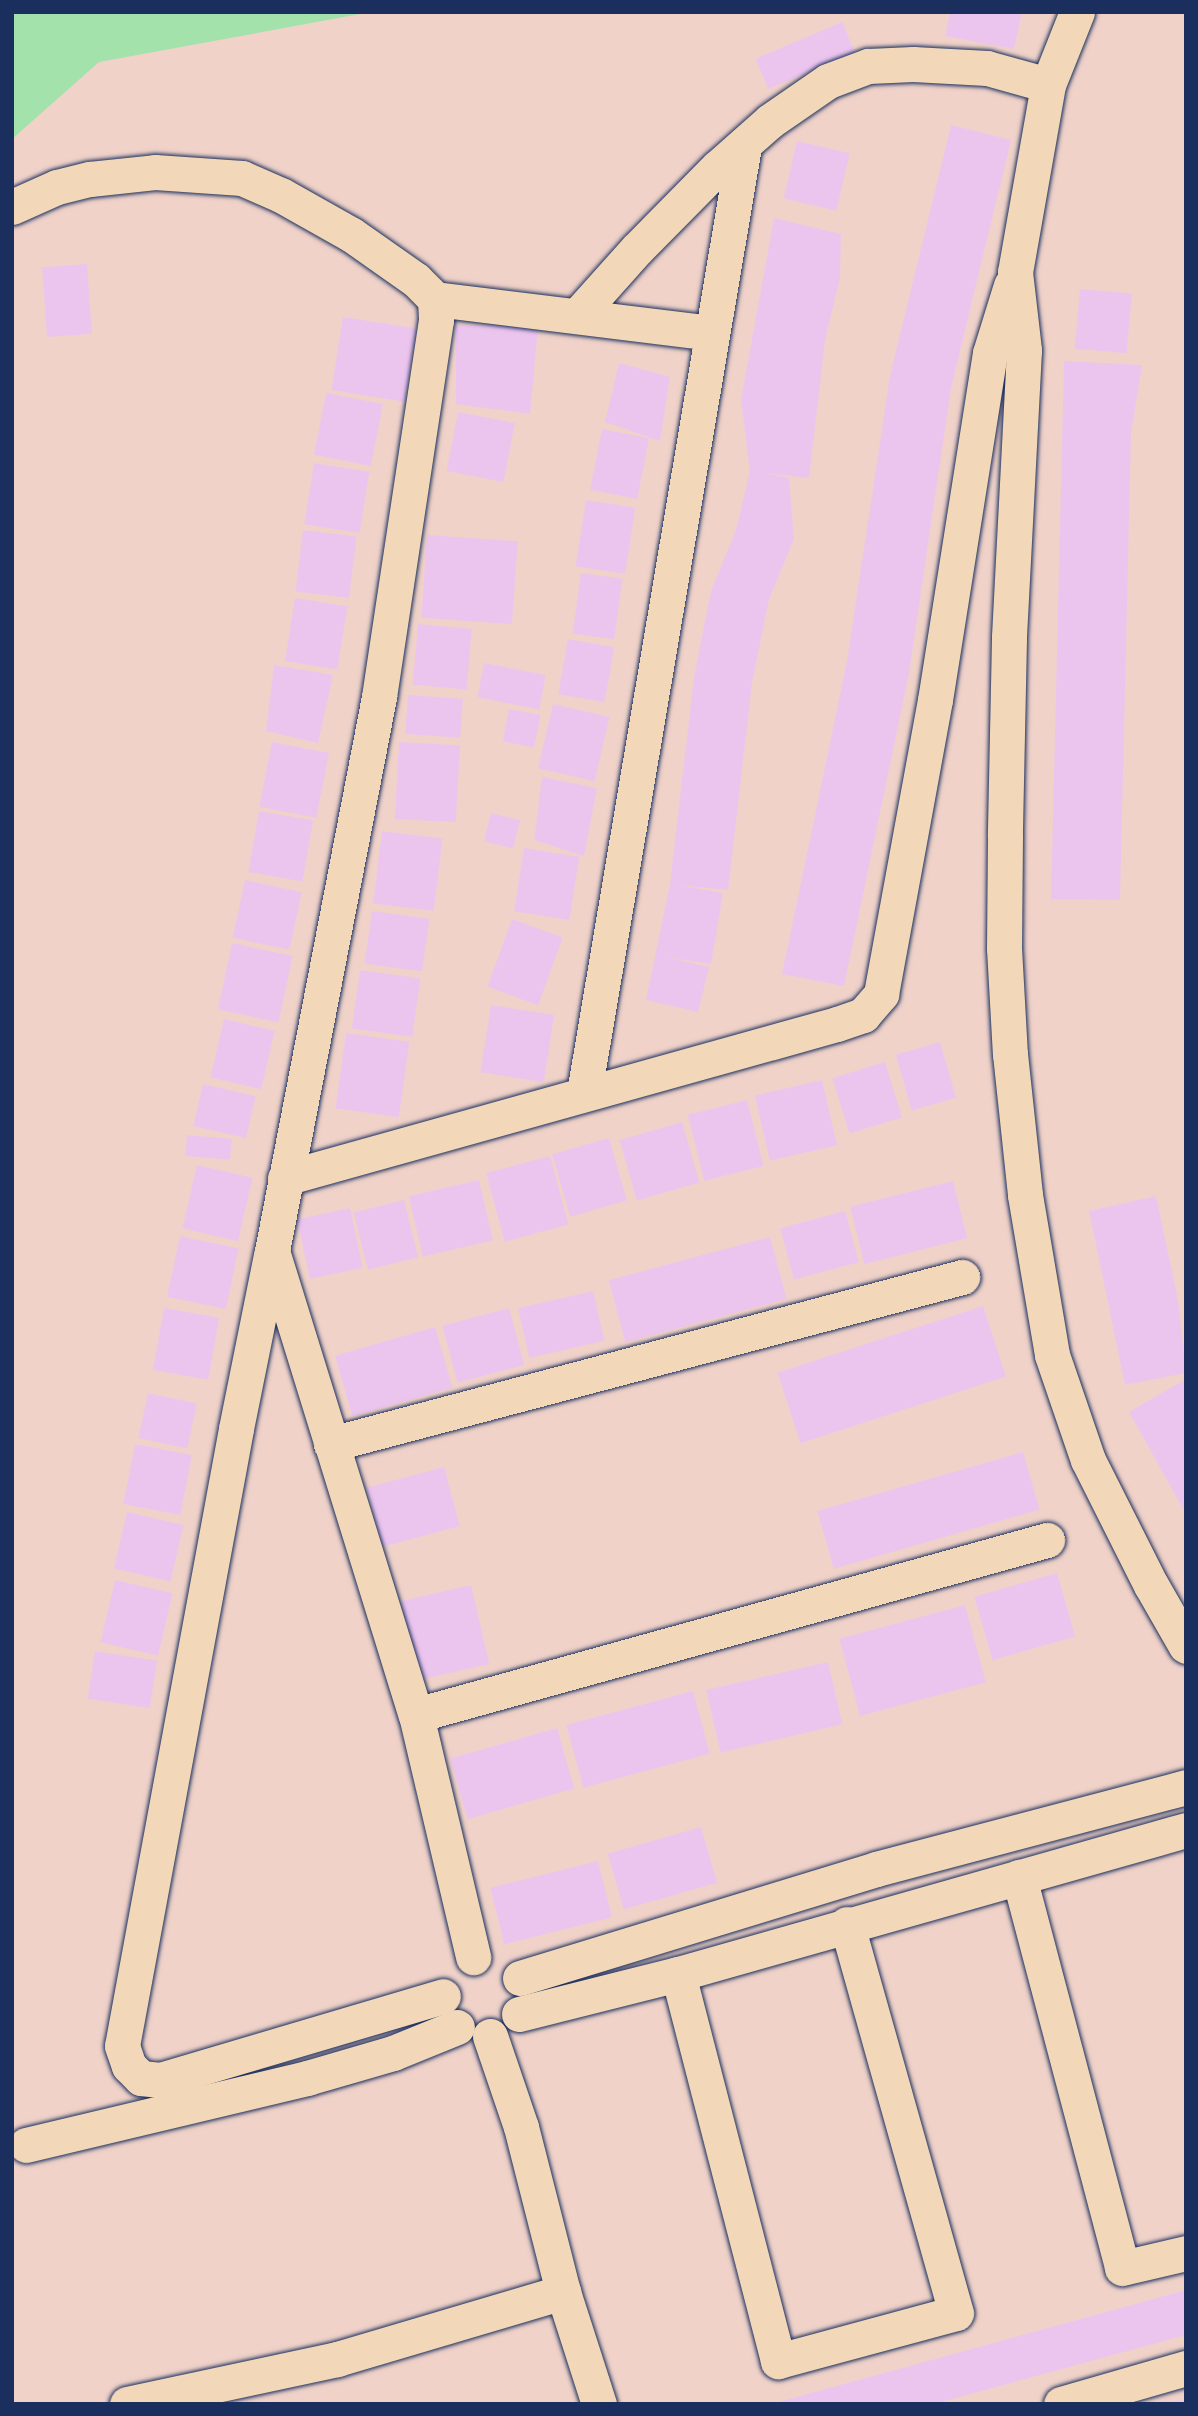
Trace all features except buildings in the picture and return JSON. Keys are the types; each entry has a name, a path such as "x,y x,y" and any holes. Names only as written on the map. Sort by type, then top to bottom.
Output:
{"street":[{"path":"285,1178 837,1024 863,1015 880,993 935,700 990,353 1015,272 1048,85 1077,12"},
{"path":"577,316 698,186 770,121 828,81 868,66 913,64 988,68 1048,85"},
{"path":"584,1093 744,146"},
{"path":"12,207 57,187 90,179 155,172 242,178 281,195 352,235 416,280 435,299 711,333"},
{"path":"1015,272 1024,351 1009,638 1004,948 1010,1055 1025,1195 1052,1355 1071,1416 1108,1502 1186,1646"},
{"path":"435,299 436,320 379,697 236,1429 122,2046 129,2066 141,2078 160,2080 443,1996"},
{"path":"272,1251 416,1716 473,1957"},
{"path":"331,1444 962,1277"},
{"path":"416,1716 1046,1540"},
{"path":"520,1979 876,1869 1186,1787"},
{"path":"519,2014 678,1974 847,1924 1185,1834"},
{"path":"1019,1877 1122,2268 1186,2253"},
{"path":"678,1974 778,2361 956,2313 847,1924"},
{"path":"492,1956 508,1964 520,1979 524,1997 519,2014 507,2028 490,2036 472,2035 457,2027 447,2013 443,1996 446,1979 457,1965 473,1957 492,1956"},
{"path":"26,2145 307,2078 393,2053 457,2027"},
{"path":"490,2036 522,2127 564,2292 599,2404"},
{"path":"127,2404 337,2359 564,2292"},
{"path":"1061,2404 1116,2397 1186,2368"}],"green space":[{"path":"12,12 371,12 99,62 12,139"}]}
